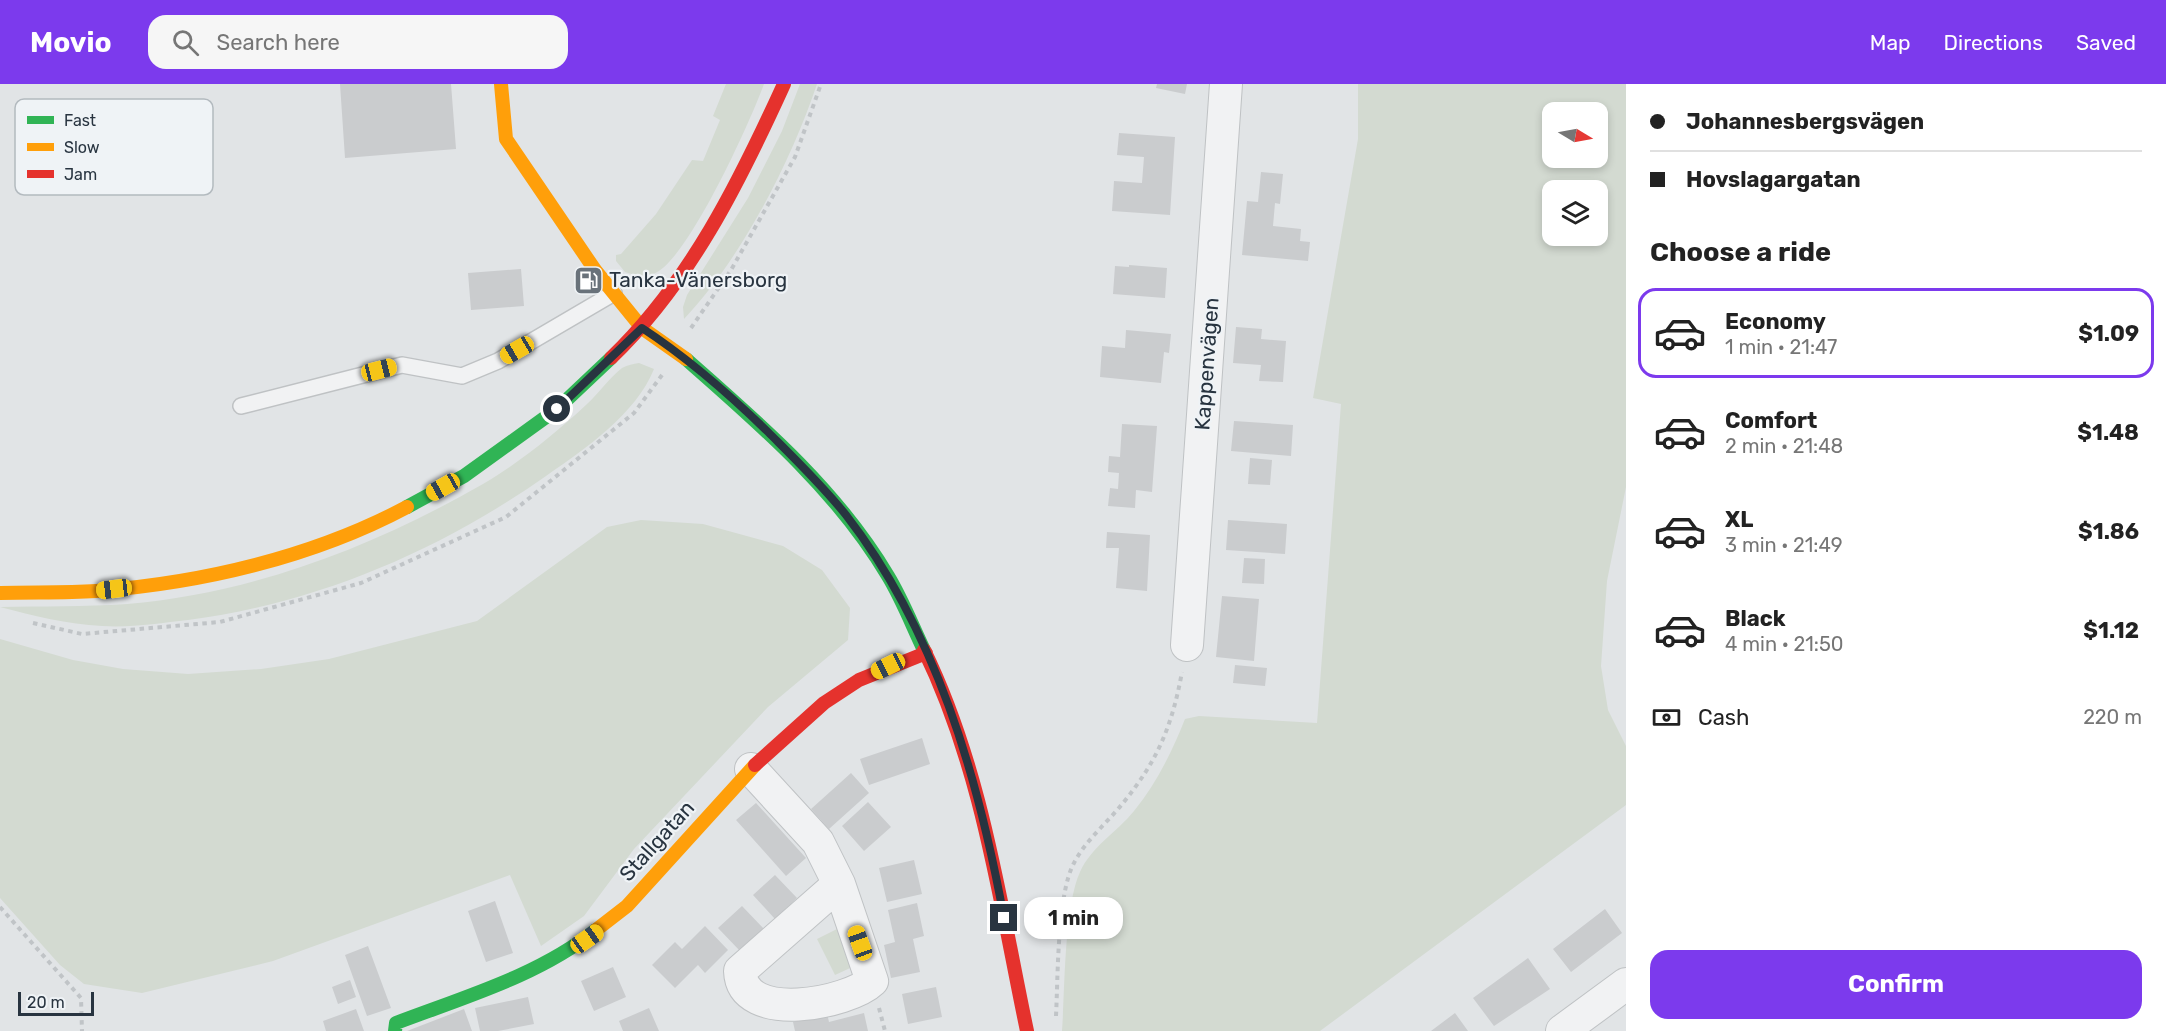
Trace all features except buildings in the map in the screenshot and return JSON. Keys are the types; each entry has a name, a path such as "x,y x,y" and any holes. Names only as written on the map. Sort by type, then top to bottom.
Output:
{"street":[{"path":"501,84 506,139 574,240 614,293 642,328 676,350 749,414 808,472 846,516 888,576 926,653 956,723 974,782 1027,1031"},
{"path":"0,593 96,591 169,582 235,570 343,538 464,476 557,409 642,328 709,234 748,163 784,84"},
{"name":"Kappenvägen","path":"1187,645 1226,84"},
{"name":"Stallgatan","path":"395,1027 505,982 572,950 602,929 627,906 751,770 824,703 859,680 926,653"},
{"path":"751,770 818,842 839,884"},
{"path":"1562,1031 1626,984"}],"lane":[{"path":"241,406 402,365 462,376 498,361 614,293"}],"path":[{"path":"1048,1024 1056,1017 1065,885 1074,862 1124,803 1165,740 1176,707 1187,645"},
{"path":"0,907 81,998 82,1031"}],"shaded area":[{"path":"726,84 764,84 732,157 700,219 667,264 653,274 639,275 625,272 616,261 616,255 621,254 656,214 692,160 703,161 720,120 713,116"},
{"path":"800,84 817,84 779,177 725,268 684,319 683,307 687,295 748,198 782,131"},
{"path":"1358,84 1626,84 1626,487 1607,581 1601,666 1608,710 1626,746 1626,805 1320,1031 1062,1031 1068,927 1080,872 1091,855 1127,819 1149,790 1169,755 1185,719 1199,716 1317,723 1341,404 1313,398 1358,139"},
{"path":"639,363 654,369 646,385 622,416 593,442 505,503 463,528 376,570 284,601 236,612 145,625 89,625 0,607 111,605 174,598 266,578 356,547 441,507 497,476 563,426 622,368"},
{"path":"641,520 703,524 783,546 822,570 850,608 848,640 768,707 634,849 584,916 541,946 510,875 273,961 142,993 84,984 60,965 0,898 0,639 73,660 123,669 188,674 261,669 329,659 477,621 607,527"},
{"path":"843,926 861,963 835,975 817,939"}],"traffic: fast":[{"path":"407,507 464,476 557,409 611,358"},
{"path":"686,359 796,460 845,515 888,576 924,650"},
{"path":"395,1031 396,1023 525,973 574,946 596,930"}],"traffic: slow":[{"path":"501,84 506,139 595,270 642,328 686,359"},
{"path":"0,593 96,591 176,582 216,574 256,565 334,540 407,507"},
{"path":"596,930 627,906 755,765"}],"traffic: jam":[{"path":"611,358 665,297 689,264 730,194 784,84"},
{"path":"924,650 944,695 975,789 998,886 1027,1031"},
{"path":"755,765 824,703 859,680 926,653"}],"place":[{"name":"Tanka-Vänersborg","path":"588,280"}],"route":[{"path":"557,409 642,328 676,350 749,414 808,472 846,516 888,576 926,653 956,723 974,782 1004,918"}]}
